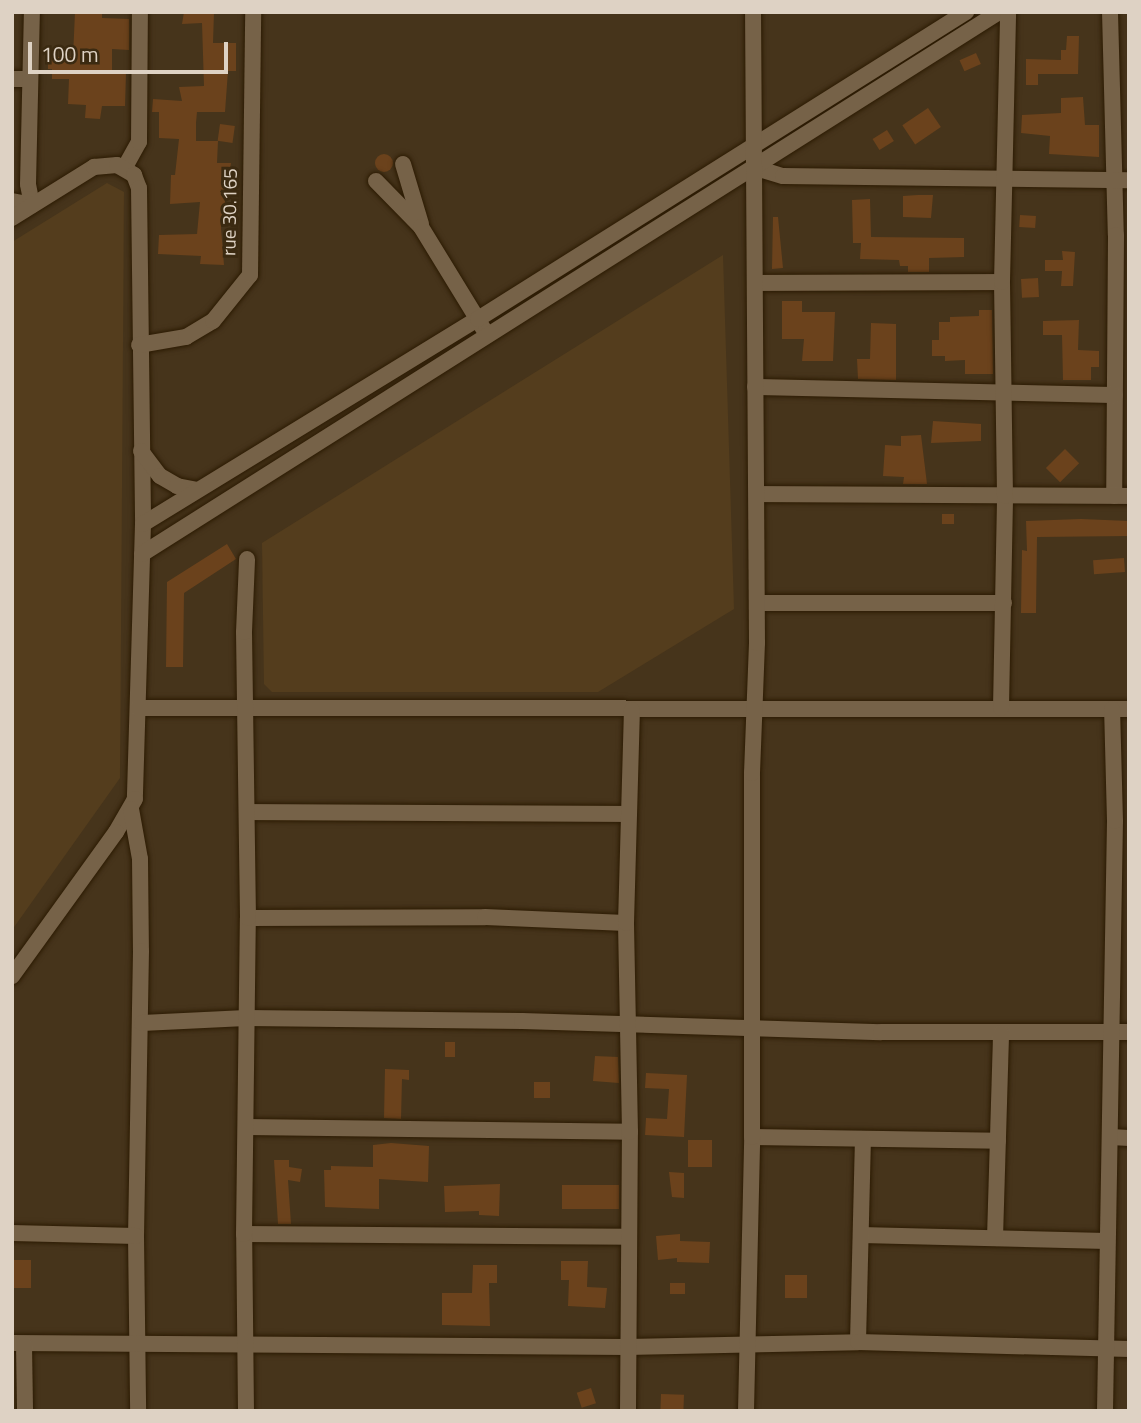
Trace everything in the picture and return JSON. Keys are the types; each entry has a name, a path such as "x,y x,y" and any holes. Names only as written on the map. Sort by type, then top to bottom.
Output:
{"street":[{"path":"32,12 28,184 32,205"},
{"path":"125,167 139,142 140,12"},
{"name":"rue 30.165","path":"139,345 186,337 213,321 250,275 253,12"},
{"path":"746,1411 752,1137 757,603 753,12"},
{"path":"143,524 478,319 966,12"},
{"path":"142,554 999,12"},
{"path":"1001,708 1005,496 1002,282 1008,12"},
{"path":"757,494 1121,496 1115,395 1123,288 1121,180 1110,12"},
{"path":"12,79 30,79"},
{"path":"12,218 94,167 107,164 125,167 134,175 139,188 143,524 136,787 131,809 12,975"},
{"path":"403,164 421,227"},
{"path":"752,167 783,176 1121,180"},
{"path":"376,181 421,227 488,336"},
{"path":"12,201 32,205"},
{"path":"756,283 1002,282"},
{"path":"755,387 1004,390 1115,395"},
{"path":"141,451 160,475 177,486 197,490"},
{"path":"246,1411 244,1234 248,918 244,632 247,559"},
{"path":"757,603 1004,603"},
{"path":"138,708 1120,709 1122,821 1112,1032 1105,1411"},
{"path":"628,1411 630,1132 626,814 632,710"},
{"path":"131,809 140,859 142,1023 136,1236 138,1411"},
{"path":"247,812 626,814"},
{"path":"248,918 473,917 626,923"},
{"path":"142,1023 246,1018 1001,1033 1129,1032"},
{"path":"995,1238 1001,1033"},
{"path":"246,1127 630,1132"},
{"path":"752,1137 998,1141"},
{"path":"1111,1137 1129,1138"},
{"path":"858,1342 863,1139"},
{"path":"12,1233 136,1236"},
{"path":"244,1234 629,1237"},
{"path":"861,1235 1107,1241"},
{"path":"25,1411 18,1343 627,1347 746,1342 858,1342 1129,1349"}],"shaded area":[{"path":"107,183 124,192 120,778 12,930 12,242"},
{"path":"723,255 734,609 598,692 272,692 264,684 262,543"}],"building":[{"path":"75,12 102,12 102,18 129,19 129,50 112,49 112,73 126,73 125,106 102,106 100,119 85,118 86,105 68,104 69,79 52,79 52,69 48,69 48,57 73,57"},
{"path":"184,12 214,12 213,43 236,43 236,71 228,71 225,112 197,112 196,123 196,141 218,141 217,163 231,163 221,228 224,265 200,264 201,256 158,254 159,235 197,234 200,202 170,204 171,175 175,175 179,139 159,138 159,112 152,112 153,99 182,101 179,87 204,86 202,23 182,24"},
{"path":"1067,36 1079,36 1078,74 1038,74 1038,85 1026,85 1026,59 1061,60 1061,50 1066,50"},
{"path":"976,53 981,64 964,71 960,60"},
{"path":"1083,97 1085,125 1099,125 1099,157 1049,154 1050,136 1021,133 1022,115 1061,113 1061,98"},
{"path":"928,108 941,127 915,144 902,125"},
{"path":"220,124 235,126 232,143 218,141"},
{"path":"887,130 894,141 879,150 873,139"},
{"path":"380,154 388,154 393,163 391,170 380,172 375,167 375,159"},
{"path":"933,195 931,218 903,217 903,196"},
{"path":"870,199 871,237 964,238 964,257 929,258 929,272 908,272 908,266 900,266 899,260 860,259 861,243 853,243 852,200"},
{"path":"1020,215 1036,216 1035,228 1019,227"},
{"path":"773,217 778,217 783,268 772,269"},
{"path":"1062,251 1075,252 1073,286 1061,286 1062,271 1045,271 1045,260 1063,260"},
{"path":"1038,278 1039,297 1022,298 1021,279"},
{"path":"782,301 802,301 802,312 835,312 833,361 802,361 804,339 782,339"},
{"path":"979,310 992,310 993,374 965,374 965,360 945,361 945,356 932,356 932,340 939,340 939,322 950,322 950,317 979,316"},
{"path":"1079,320 1078,350 1099,351 1099,367 1091,367 1091,380 1063,380 1062,335 1043,335 1043,321"},
{"path":"871,323 896,324 896,380 858,379 857,359 870,359"},
{"path":"933,421 981,424 981,441 931,443"},
{"path":"921,435 927,484 903,484 904,477 883,476 885,445 901,446 901,436"},
{"path":"1065,449 1079,463 1060,482 1046,468"},
{"path":"942,514 954,514 954,524 942,524"},
{"path":"1026,521 1129,521 1129,536 1037,537 1036,613 1021,613 1022,550 1027,551"},
{"path":"227,544 236,559 184,593 183,667 166,667 167,582"},
{"path":"1124,558 1125,572 1094,574 1093,560"},
{"path":"445,1042 455,1042 455,1057 445,1057"},
{"path":"595,1056 618,1057 619,1083 593,1081"},
{"path":"385,1069 409,1070 409,1080 402,1079 401,1119 384,1118"},
{"path":"646,1073 687,1075 684,1137 645,1135 646,1118 667,1119 669,1089 645,1088"},
{"path":"534,1082 550,1082 550,1098 534,1098"},
{"path":"688,1140 712,1140 712,1167 688,1167"},
{"path":"391,1143 429,1146 428,1182 379,1179 379,1209 325,1207 324,1170 331,1170 331,1166 373,1167 373,1145"},
{"path":"274,1160 289,1160 289,1167 302,1169 300,1182 288,1180 291,1224 278,1224"},
{"path":"669,1172 684,1173 684,1198 672,1197"},
{"path":"500,1184 499,1216 479,1215 479,1211 445,1212 444,1186"},
{"path":"562,1185 619,1185 619,1209 562,1209"},
{"path":"680,1234 680,1241 710,1242 709,1263 677,1262 677,1258 658,1260 656,1236"},
{"path":"12,1260 31,1260 31,1288 12,1288"},
{"path":"561,1261 588,1261 587,1287 607,1288 605,1308 568,1306 569,1280 561,1280"},
{"path":"473,1265 497,1265 497,1283 489,1283 490,1326 442,1325 442,1293 472,1293"},
{"path":"785,1275 807,1275 807,1298 785,1298"},
{"path":"670,1283 685,1283 685,1294 670,1294"},
{"path":"591,1388 596,1403 582,1408 577,1393"},
{"path":"661,1394 684,1395 683,1411 660,1411"}]}
